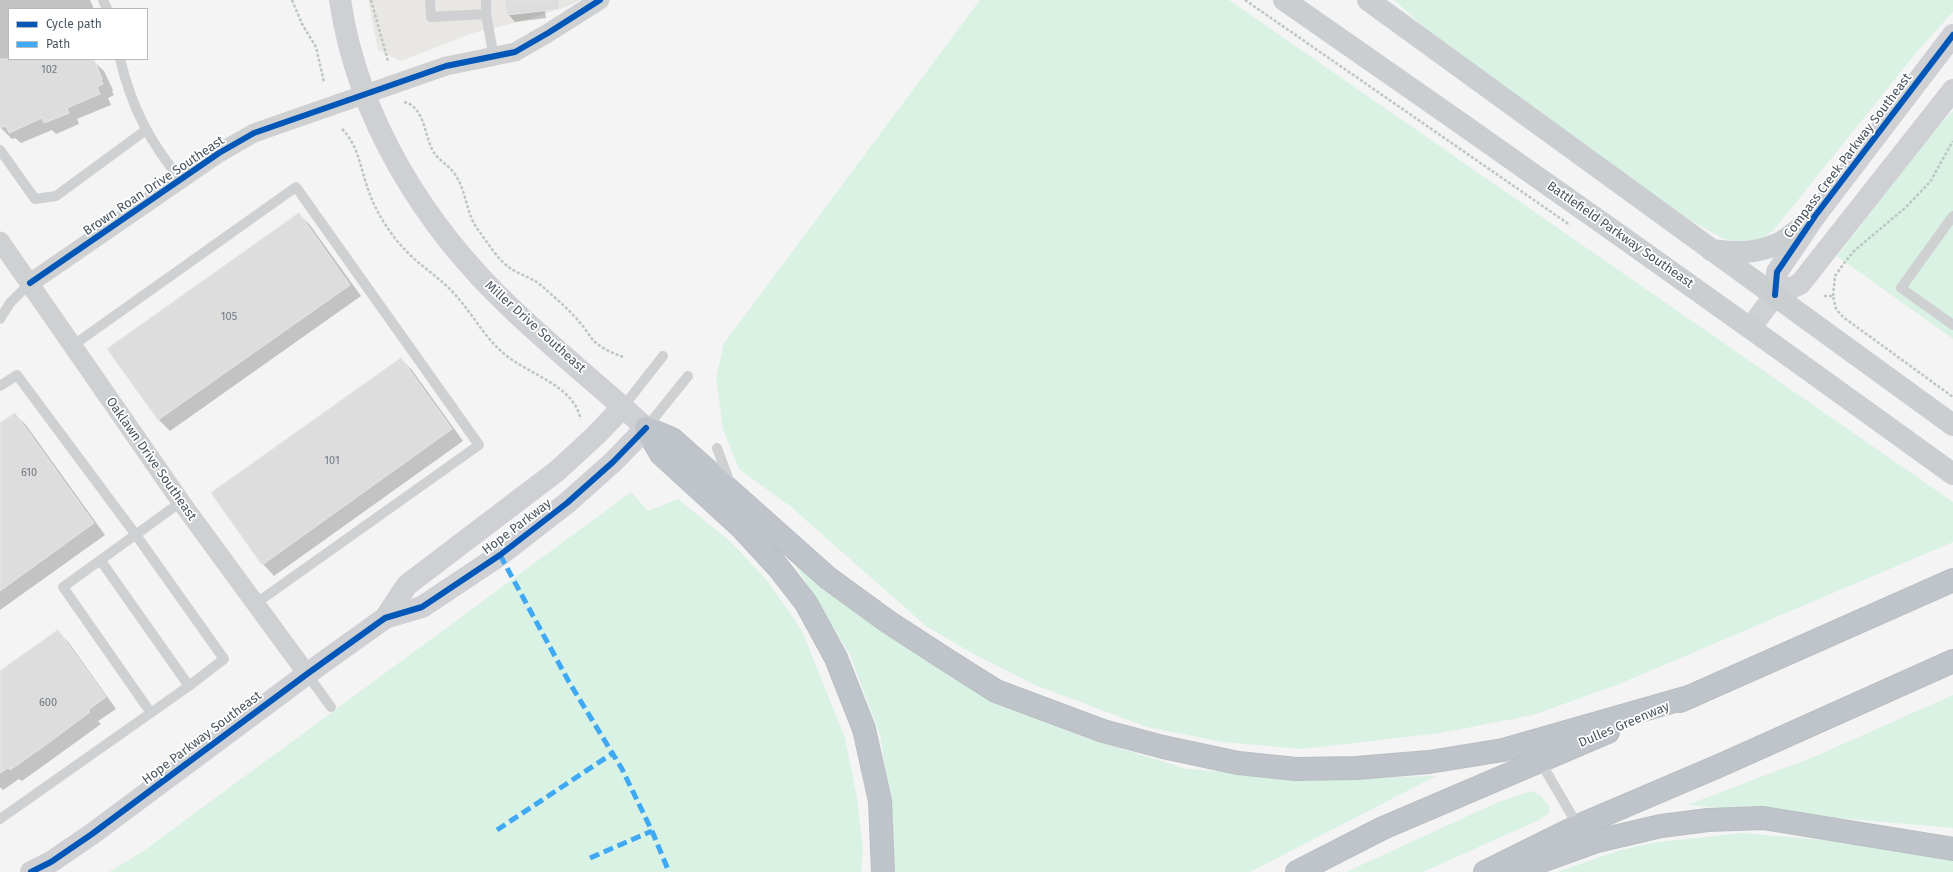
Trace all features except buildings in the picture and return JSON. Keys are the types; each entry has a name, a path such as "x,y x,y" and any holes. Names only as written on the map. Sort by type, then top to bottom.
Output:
{"highway":[{"path":"646,428 672,439 828,578 888,621 996,691 1103,731 1163,747 1238,763 1296,769 1356,768 1429,762 1503,750 1692,696"},
{"path":"646,428 661,454 743,529 778,567 806,603 836,658 864,729 880,801 883,872"},
{"name":"Dulles Greenway","path":"1297,872 1383,828 1692,696 1953,580"},
{"path":"1485,872 1578,826 1721,765 1953,661"},
{"path":"1510,872 1596,841 1661,826 1708,820 1763,818 1953,849"}],"main road":[{"name":"Battlefield Parkway Southeast","path":"1284,0 1751,327 1953,474"},
{"path":"1368,0 1953,425"},
{"path":"1711,250 1736,253 1757,251 1779,243 1814,216"}],"street":[{"name":"Miller Drive Southeast","path":"340,0 348,45 365,95 384,141 438,228 512,310 646,428"},
{"name":"Brown Roan Drive Southeast","path":"30,283 219,153 254,133 446,66 467,60 494,58 515,52 600,0"},
{"name":"Compass Creek Parkway Southeast","path":"1775,295 1777,272 1814,216 1953,35"},
{"path":"1751,327 1775,295 1800,284 1953,90"},
{"name":"Oaklawn Drive Southeast","path":"0,241 181,502 307,674"},
{"name":"Hope Parkway","path":"385,618 407,585 556,470 595,436 623,407"},
{"name":"Hope Parkway","path":"385,618 422,607 500,555 572,498 613,462 646,428"},
{"name":"Hope Parkway Southeast","path":"31,872 51,862 92,834 307,674 385,618"}],"lane":[{"path":"430,0 431,17 486,14"},
{"path":"486,0 486,14 494,58"},
{"path":"120,60 128,90 146,130 165,161 181,180"},
{"path":"0,150 35,199 56,196 146,130"},
{"path":"72,346 296,187 479,445 255,604"},
{"path":"1953,216 1901,288 1953,325"},
{"path":"0,320 10,303 30,283"},
{"name":"Hope Parkway","path":"623,407 663,356"},
{"path":"0,386 17,374 224,659 189,686 0,819"},
{"name":"Hope Parkway","path":"646,428 688,376"},
{"path":"717,448 729,482 740,500"},
{"path":"151,713 63,587 136,536 181,502"},
{"path":"101,561 189,686"},
{"path":"307,674 331,707"},
{"path":"1540,761 1578,826"}],"path":[{"path":"292,0 302,24 316,48 324,82"},
{"path":"371,0 388,61"},
{"path":"404,102 408,103 416,110 425,126 430,146 436,156 456,175 465,193 471,218 478,230 496,253 510,268 540,284 581,324 594,341 609,352 623,357"},
{"path":"342,129 355,147 367,187 377,211 392,235 411,256 446,284 459,299 481,330 501,351 516,364 546,380 565,394 575,405 581,419"},
{"path":"1953,141 1930,182 1905,208 1854,251 1844,262 1835,276 1833,296 1836,309 1843,317 1953,397"},
{"path":"1824,296 1833,296"}],"shaded area":[{"path":"368,0 581,0 566,7 518,22 473,33 401,61 378,50"}],"green space":[{"path":"980,0 1229,0 1953,502 1953,542 1619,684 1533,715 1441,733 1302,749 1223,742 1147,727 1035,685 972,653 926,626 790,506 739,469 723,429 716,378 724,343"},
{"path":"1394,0 1953,0 1953,12 1920,48 1773,231 1761,239 1741,241 1724,239 1674,211 1438,40"},
{"path":"1953,111 1953,339 1837,256 1935,129"},
{"path":"631,492 648,511 678,499 731,542 769,583 802,631 845,738 857,798 863,849 861,872 109,872 142,852"},
{"path":"796,566 867,619 987,697 1080,736 1187,769 1316,779 1436,776 1250,872 890,872 892,815 880,735 850,655"},
{"path":"1953,695 1953,828 1687,805 1816,756"},
{"path":"1532,791 1540,795 1549,806 1549,813 1541,819 1423,872 1346,872 1496,803"},
{"path":"1743,833 1832,841 1953,860 1953,872 1557,872 1621,850 1658,842"}],"marked path":[{"path":"500,555 569,682 622,769 652,831 669,872"},
{"path":"497,830 613,753"},
{"path":"590,858 652,831"}],"cycle path":[{"path":"30,283 219,153 254,133 446,66 515,52 600,0"},
{"path":"1775,295 1777,272 1815,216 1953,35"},
{"path":"31,872 51,862 92,834 307,674 385,618 422,607 500,555 567,503 613,462 646,428"}]}
